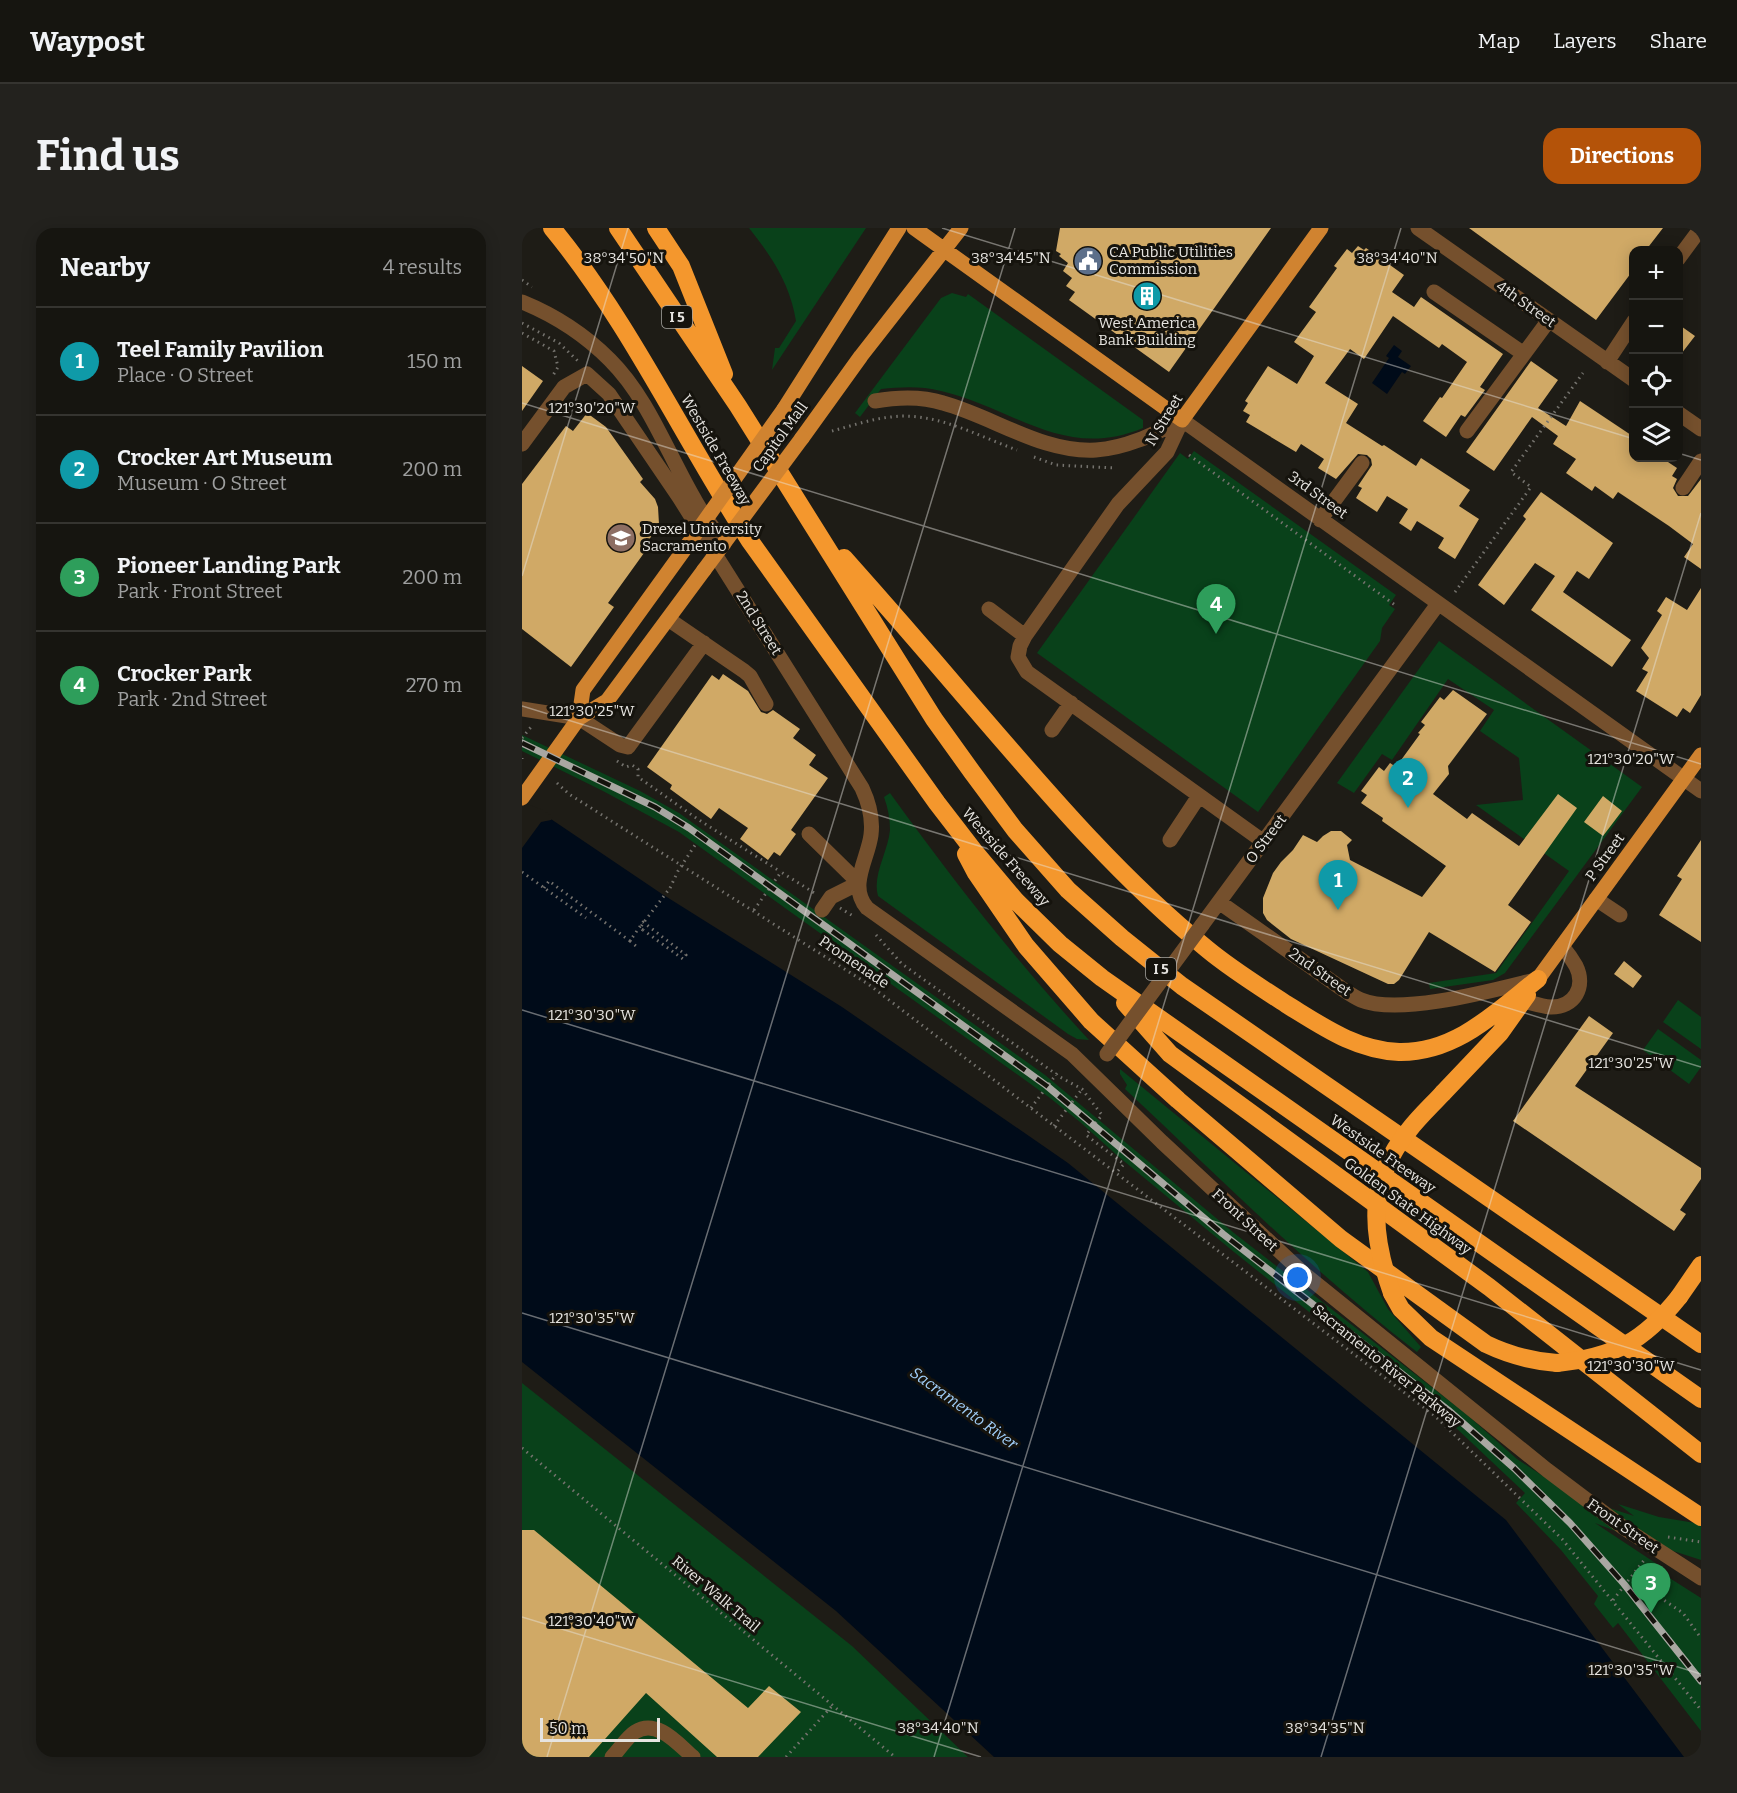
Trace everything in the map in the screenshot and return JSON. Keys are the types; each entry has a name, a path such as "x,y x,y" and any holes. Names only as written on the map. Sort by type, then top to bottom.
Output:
{"highway":[{"name":"Westside Freeway","path":"552,228 616,317 722,498 750,541 937,803 1016,901 1060,944 1102,978 1701,1399"},
{"name":"Westside Freeway","path":"618,228 738,406 934,719 1015,830 1068,890 1122,938 1182,986 1701,1344"},
{"path":"656,228 681,266 738,406"},
{"path":"806,513 1045,791 1144,894 1208,950 1328,1030 1359,1045 1379,1050 1399,1052 1432,1048 1471,1032 1538,979"},
{"path":"937,803 976,873 1026,946 1091,1021 1178,1100 1341,1239 1486,1344 1508,1355 1549,1363 1596,1358 1618,1350 1645,1332 1668,1310 1701,1265"},
{"name":"Golden State Highway","path":"1102,978 1170,1054 1489,1287 1701,1454"},
{"path":"1538,979 1500,1033 1408,1130 1394,1151 1382,1178 1376,1204 1376,1233 1381,1262 1392,1293 1401,1309 1431,1338 1701,1517"}],"main road":[{"name":"Capitol Mall","path":"579,718 583,690 784,409 899,228"},
{"name":"3rd Street","path":"914,228 1182,420"},
{"name":"Capitol Mall","path":"524,795 579,718 607,701 861,356 961,228"},
{"name":"N Street","path":"1182,420 1321,228"},
{"name":"P Street","path":"1538,979 1701,755"}],"street":[{"name":"4th Street","path":"1418,228 1629,377"},
{"path":"1683,252 1701,228"},
{"path":"1434,292 1524,354"},
{"path":"522,302 556,318 586,339 609,359 630,384 696,502 724,544"},
{"path":"1467,431 1549,320"},
{"path":"1607,362 1629,329"},
{"path":"522,444 564,387 587,374"},
{"name":"2nd Street","path":"587,374 609,394 679,497 862,788 871,815 872,833 859,888"},
{"path":"875,401 909,398 942,402 1047,442 1082,450 1108,449 1131,443 1182,420"},
{"path":"1683,416 1701,429"},
{"name":"3rd Street","path":"1182,420 1701,791"},
{"name":"N Street","path":"1071,703 1027,672 1018,657 1020,646 1118,504 1167,452 1182,420"},
{"path":"1683,488 1701,461"},
{"path":"1320,520 1362,463"},
{"name":"O Street","path":"1092,1073 1438,604"},
{"path":"989,609 1025,636"},
{"path":"668,619 750,676 766,704"},
{"path":"525,707 579,718 620,745 630,746 704,643"},
{"path":"1052,730 1071,703 1263,842"},
{"path":"1170,840 1199,796"},
{"name":"Front Street","path":"809,834 859,888 867,908 1067,1051 1303,1273 1547,1470 1601,1511 1659,1542 1701,1578"},
{"path":"822,910 831,897 859,888"},
{"path":"1596,899 1620,915"},
{"name":"2nd Street","path":"1219,902 1361,1000 1396,1006 1497,990 1538,979"},
{"path":"1523,1001 1552,1007 1567,1004 1575,997 1581,984 1579,976 1576,966 1562,946"},
{"path":"612,1757 635,1732 648,1728 660,1730 671,1737 693,1757"}],"path":[{"path":"522,280 532,287"},
{"path":"522,323 559,343 577,358 587,374"},
{"path":"522,333 554,351 558,367 549,381 553,383"},
{"path":"1455,592 1531,487 1511,472 1583,373"},
{"path":"832,431 892,416 916,416 950,425 1018,451"},
{"path":"1028,454 1056,465 1115,468"},
{"path":"1189,455 1395,605"},
{"path":"522,738 531,727"},
{"path":"612,758 626,767 636,766 638,777 709,826 816,894"},
{"name":"Promenade","path":"557,783 569,794 868,984 1124,1179"},
{"path":"704,832 709,826"},
{"path":"630,941 643,922 686,955 683,959 640,928 644,922 670,888 697,842"},
{"path":"522,872 586,918"},
{"path":"754,910 781,872"},
{"path":"544,888 549,881 636,946"},
{"path":"842,909 857,919"},
{"path":"872,930 902,964 1082,1089 1102,1115 1086,1135 1124,1164 1116,1173"},
{"path":"1030,1108 1057,1073"},
{"path":"1054,1126 1082,1089"},
{"name":"Sacramento River Parkway","path":"1124,1179 1435,1416 1562,1539 1701,1710"},
{"name":"River Walk Trail","path":"522,1448 895,1757"},
{"path":"1613,1600 1659,1542 1701,1542"},
{"path":"1635,1572 1643,1586 1683,1613 1701,1638"},
{"path":"786,1757 832,1706"}],"green space":[{"path":"749,228 866,228 772,370 775,348 779,348 796,321 785,283"},
{"path":"952,293 966,297 968,294 1143,420 1143,428 1115,437 1088,439 1064,435 941,391 904,387 881,389 860,417 855,413 941,298"},
{"path":"1194,451 1396,595 1389,605 1395,609 1382,628 1380,641 1258,812 1037,653 1180,453 1188,459"},
{"path":"1439,641 1642,787 1505,973 1493,980 1430,989 1429,983 1496,973 1569,871 1476,805 1523,800 1519,758 1480,731 1494,710 1448,679 1392,760 1382,754 1354,793 1337,783"},
{"path":"522,735 640,791 679,813 1045,1075 1234,1233 1465,1413 1517,1459 1555,1484 1591,1502 1634,1516 1618,1504 1659,1517 1701,1524 1701,1560 1595,1523 1666,1570 1668,1577 1701,1598 1701,1731 1618,1623 1613,1628 1594,1604 1598,1596 1561,1550 1516,1503 1525,1493 1417,1394 1234,1252 1050,1098 679,832 522,751"},
{"path":"890,793 986,920 1089,1040 1077,1039 1068,1034 878,896 877,880 890,830 884,797"},
{"path":"1678,1000 1701,1017 1701,1049 1663,1022"},
{"path":"1658,1029 1701,1060 1701,1067 1689,1084 1643,1050"},
{"path":"1120,1069 1368,1272 1388,1309 1421,1347 1417,1352 1304,1257 1125,1089 1127,1085 1120,1074"},
{"path":"522,1383 852,1646 968,1757 522,1757"}],"water":[{"path":"1394,345 1402,351 1398,357 1411,366 1405,374 1402,372 1387,394 1372,383 1389,358 1386,356"},
{"name":"Sacramento River","path":"522,805 542,813 662,894 842,1007 1068,1163 1506,1520 1684,1757 994,1757 836,1611 522,1362"}],"pier":[{"path":"522,802 543,810 553,817 551,820 541,822 522,848"}],"building":[{"name":"West America Bank Building","path":"1060,228 1271,228 1169,372 1069,300 1075,292 1066,286 1072,278 1063,271 1068,263 1056,251"},
{"path":"1469,228 1663,228 1649,246 1629,246 1629,276 1596,320"},
{"path":"1358,246 1364,250 1366,248 1404,275 1392,292 1414,307 1421,297 1503,354 1480,387 1485,390 1465,417 1461,415 1446,437 1423,421 1467,362 1442,344 1439,348 1393,316 1364,359 1350,349 1325,383 1358,404 1346,423 1416,466 1421,458 1470,490 1459,506 1479,519 1455,559 1438,548 1444,538 1417,521 1411,531 1399,523 1408,509 1387,496 1377,512 1356,498 1362,488 1358,486 1372,465 1367,455 1358,454 1336,479 1318,468 1324,459 1301,444 1296,452 1246,422 1250,415 1243,411 1248,403 1245,401 1268,366 1297,384 1314,356 1294,342 1316,312 1309,307 1337,268 1334,266 1347,249 1352,253"},
{"path":"1683,328 1695,336 1683,352"},
{"path":"1531,361 1558,380 1538,408 1566,426 1580,401 1629,434 1629,462 1668,462 1677,468 1672,476 1677,479 1673,488 1678,496 1688,496 1701,479 1701,569 1684,557 1693,544 1669,526 1618,492 1613,499 1595,486 1592,491 1566,473 1576,459 1553,444 1558,436 1532,417 1494,471 1466,452"},
{"path":"522,366 543,381 522,411"},
{"name":"Drexel University Sacramento","path":"587,413 606,427 643,479 640,482 655,499 658,507 659,524 642,551 644,553 608,603 614,607 571,667 522,629 522,484 566,426 573,431"},
{"path":"1541,492 1613,543 1589,579 1577,571 1563,592 1631,640 1612,667 1531,610 1555,576 1535,563 1504,605 1478,585 1526,519 1523,516"},
{"path":"1701,588 1701,695 1690,713 1683,708 1677,717 1636,691 1648,672 1642,669 1649,658 1641,648 1662,615 1657,611 1666,597 1687,610"},
{"path":"723,674 748,691 761,712 767,714 773,710 800,729 793,738 816,755 809,765 828,778 791,830 796,834 780,856 774,852 768,860 740,839 748,828 719,808 711,819 670,789 672,785 647,767 712,675 719,680"},
{"path":"1453,690 1487,714 1448,766 1449,774 1433,794 1467,819 1472,813 1519,846 1558,794 1577,808 1508,905 1531,922 1495,972 1429,932 1399,980 1394,984 1388,984 1291,939 1267,920 1263,913 1263,898 1273,873 1303,835 1317,842 1331,831 1341,831 1352,840 1347,845 1350,860 1422,897 1446,866 1382,821 1383,818 1361,803 1367,795 1361,791 1379,767 1384,771 1390,763 1396,767 1425,725 1421,722 1440,697 1444,700"},
{"path":"1603,796 1622,811 1603,836 1584,822"},
{"path":"1701,840 1701,942 1659,915 1682,879 1677,876"},
{"path":"1624,961 1642,976 1633,988 1614,974"},
{"path":"1589,1016 1613,1033 1575,1086 1701,1168 1701,1179 1680,1210 1686,1214 1674,1231 1513,1121"},
{"path":"522,1530 534,1530 748,1708 769,1686 801,1712 758,1757 717,1757 646,1693 589,1757 522,1757"}],"railway":[{"path":"522,743 655,807 689,828 1047,1086 1223,1234 1448,1410 1514,1468 1570,1523 1624,1584 1701,1681"}],"place":[{"name":"CA Public Utilities Commission","path":"1088,261"},
{"name":"West America Bank Building","path":"1147,296"},
{"name":"Drexel University Sacramento","path":"621,538"},
{"name":"Crocker Park","path":"1216,634"},
{"name":"Crocker Art Museum","path":"1408,808"},
{"name":"Teel Family Pavilion","path":"1338,910"},
{"name":"Pioneer Landing Park","path":"1651,1613"}]}
